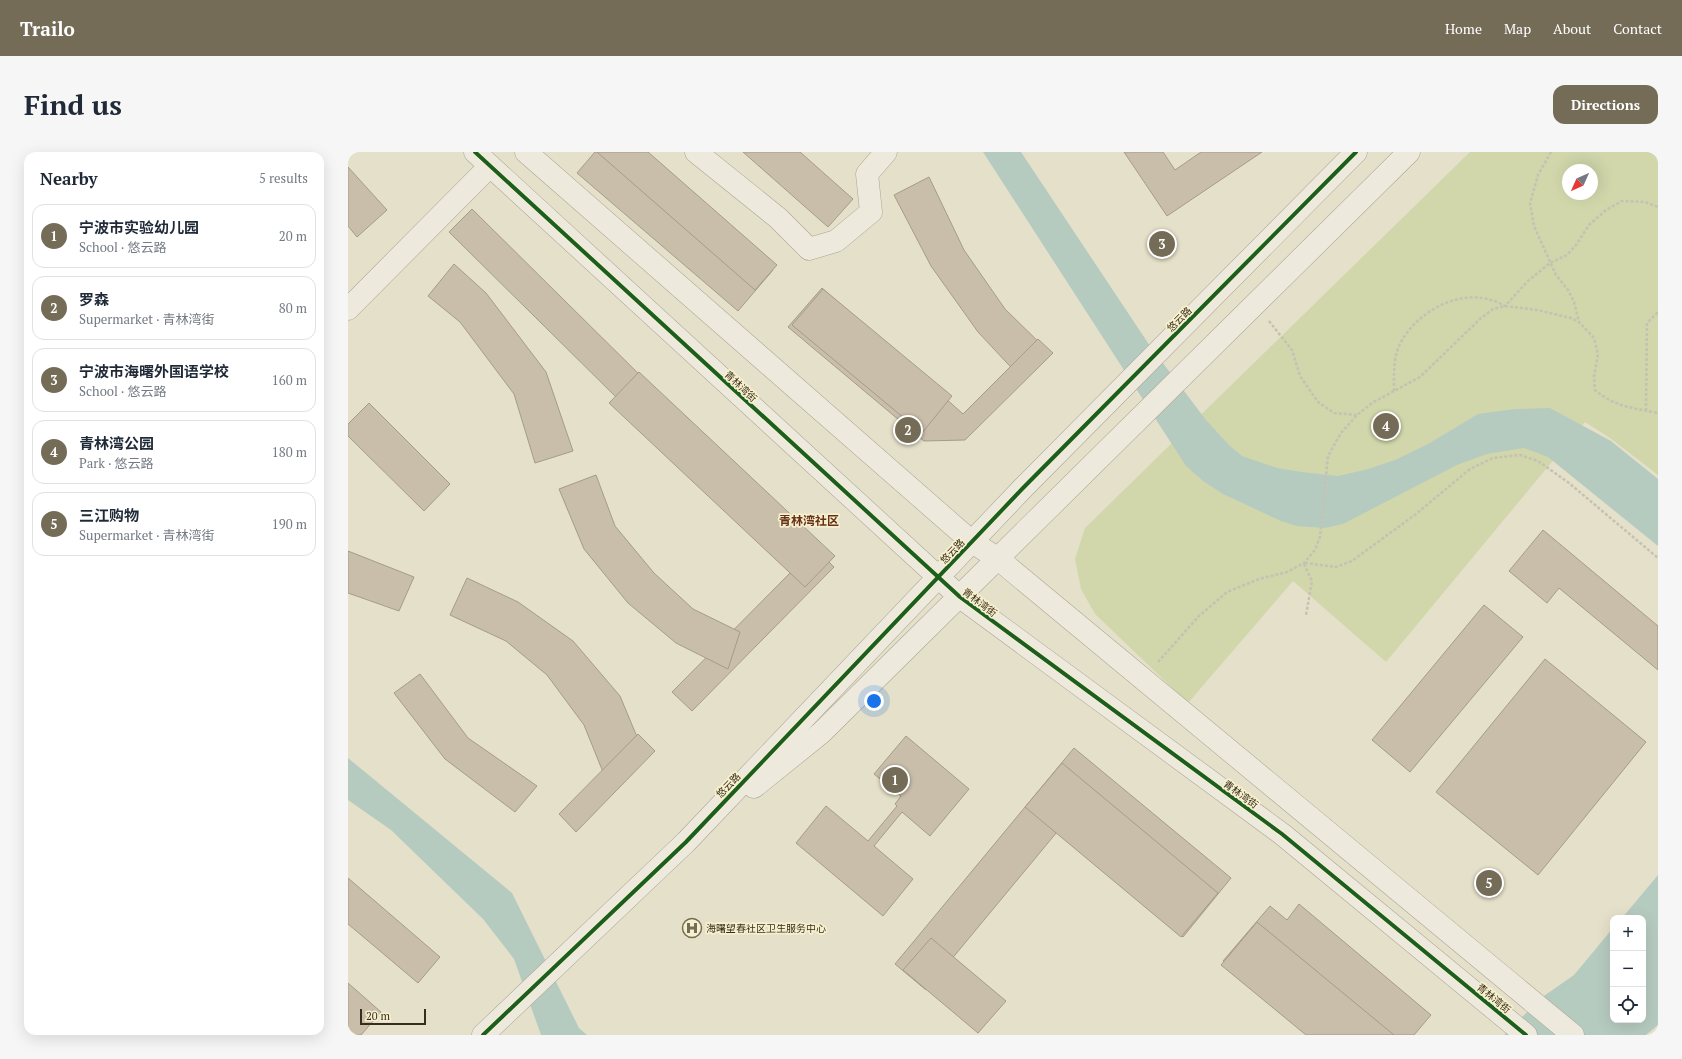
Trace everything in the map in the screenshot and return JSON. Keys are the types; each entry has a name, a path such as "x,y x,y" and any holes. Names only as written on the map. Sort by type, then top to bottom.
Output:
{"street":[{"path":"526,152 972,542 998,558 1573,1035"},
{"path":"696,152 778,218 809,249 836,241 871,212 867,174 886,152"},
{"name":"悠云路","path":"486,1032 686,842 972,542 1176,333 1356,152"},
{"name":"悠云路","path":"686,842 821,733 1409,152"},
{"path":"348,309 482,159"},
{"name":"青林湾街","path":"482,159 960,597 1282,834 1519,1029"}],"path":[{"path":"1551,152 1538,175 1530,203 1534,226 1556,276 1568,290 1574,302 1579,322"},
{"path":"1144,679 1199,616 1227,592 1258,579 1287,572 1304,563 1315,550 1320,537 1328,456 1333,445 1357,415 1372,403 1420,376 1484,315 1493,309 1505,306 1528,281 1550,263 1567,255 1576,245 1589,225 1606,210 1622,201 1645,202 1658,207"},
{"path":"1394,391 1394,364 1399,346 1417,319 1436,307 1459,299 1475,297 1490,300 1505,306 1537,310 1571,318 1579,322 1594,338 1598,354 1594,377 1595,390 1606,400 1625,407 1658,413"},
{"path":"1254,305 1276,328 1292,350 1300,376 1318,402 1334,413 1357,415"},
{"path":"1646,411 1647,323 1658,312"},
{"path":"1304,563 1336,567 1352,561 1416,514 1470,469 1493,458 1520,454 1538,461 1569,483 1658,558"},
{"path":"1304,563 1312,581 1306,615"}],"green space":[{"path":"1470,152 1658,152 1658,475 1610,438 1585,422 1386,662 1293,581 1188,703 1095,614 1081,589 1075,559 1085,528"}],"shaded area":[{"path":"983,152 1021,152 1150,346 1206,420 1229,445 1242,456 1277,468 1338,476 1368,469 1395,460 1428,444 1478,414 1515,409 1550,408 1611,441 1658,479 1658,546 1548,457 1524,448 1487,454 1457,465 1343,524 1325,528 1296,526 1281,521 1223,494 1203,481 1186,466"},
{"path":"348,758 512,893 579,1028 587,1035 541,1035 514,959 483,919 391,830 348,800"},
{"path":"1658,875 1658,1025 1646,1035 1504,1035 1541,998 1574,975 1610,932 1610,1023 1646,1023 1646,915 1625,915"}],"building":[{"path":"595,152 635,152 773,270 738,311 577,173"},
{"path":"597,152 648,152 777,265 755,290"},
{"path":"743,152 800,152 853,199 828,227"},
{"path":"1124,152 1163,152 1175,170 1201,152 1262,152 1167,216"},
{"path":"348,167 387,210 357,237 348,226"},
{"path":"929,177 964,250 1005,309 1049,352 1021,378 978,332 931,266 894,195"},
{"path":"472,209 834,567 692,711 672,692 792,571 449,232"},
{"path":"454,264 486,293 546,372 573,451 535,463 514,394 460,322 428,296"},
{"path":"822,288 963,414 1038,339 1053,353 965,440 924,441 788,327"},
{"path":"823,289 952,396 922,433 792,325"},
{"path":"639,372 835,556 805,587 609,403"},
{"path":"369,403 450,484 424,511 348,436 348,424"},
{"path":"596,475 615,526 654,573 693,609 740,632 728,669 676,643 628,603 584,549 559,489"},
{"path":"1543,530 1658,626 1658,670 1559,588 1547,603 1509,571"},
{"path":"348,551 414,577 399,611 348,593"},
{"path":"467,578 518,602 573,641 620,696 645,756 603,772 584,725 547,675 506,641 450,615"},
{"path":"1484,605 1523,637 1410,772 1372,740"},
{"path":"1545,659 1646,742 1538,875 1436,792"},
{"path":"420,674 468,738 537,786 515,812 445,759 394,693"},
{"path":"638,734 655,751 576,832 559,814"},
{"path":"906,736 969,789 930,836 902,812 874,846 913,879 883,916 796,843 826,806 868,841 897,806 895,804 901,796 874,774"},
{"path":"1074,748 1231,878 1183,937 1057,832 926,990 895,964"},
{"path":"1062,763 1218,893 1181,937 1025,807"},
{"path":"348,878 440,957 418,983 348,924"},
{"path":"1299,904 1431,1015 1414,1035 1312,1035 1223,961 1270,906 1287,920"},
{"path":"1257,922 1394,1035 1306,1035 1221,965"},
{"path":"931,938 1006,1001 978,1033 903,970"},
{"path":"348,983 381,1012 361,1035 354,1035 348,1030"}],"cycle path":[{"path":"475,152 960,597 1282,834 1526,1035"},
{"path":"483,1035 686,842 1023,488 1356,152"}],"place":[{"name":"宁波市海曙外国语学校","path":"1162,244"},
{"name":"青林湾公园","path":"1386,426"},
{"name":"罗森","path":"908,430"},
{"name":"宁波市实验幼儿园","path":"895,780"},
{"name":"三江购物","path":"1489,883"},
{"name":"海曙望春社区卫生服务中心","path":"692,928"}],"district":[{"name":"青林湾社区","path":"809,521"}]}
